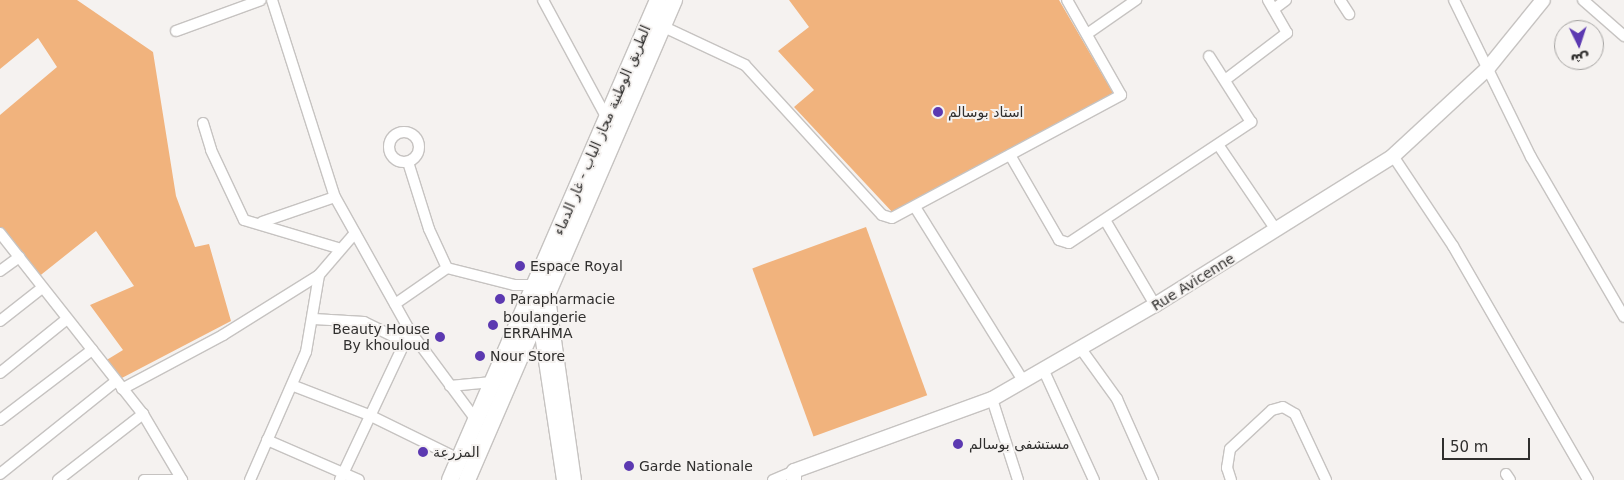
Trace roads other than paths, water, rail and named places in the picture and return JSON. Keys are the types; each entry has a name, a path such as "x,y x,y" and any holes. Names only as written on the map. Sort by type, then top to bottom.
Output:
{"main road":[{"name":"الطريق الوطنية مجاز الباب - غار الدماء","path":"467,480 606,117 658,0"},
{"name":"الطريق الوطنية مجاز الباب - غار الدماء","path":"542,288 664,27 674,0"},
{"name":"الطريق الوطنية مجاز الباب - غار الدماء","path":"450,480 492,382 535,306"}],"street":[{"path":"176,31 261,0"},
{"path":"272,0 335,197 410,331 476,420"},
{"path":"543,0 615,132"},
{"path":"664,27 745,64 882,215 892,218 1122,95 1067,0"},
{"path":"1087,34 1136,0"},
{"path":"1225,80 1287,33 1271,4 1286,0"},
{"path":"1340,0 1349,14"},
{"path":"1454,0 1547,187 1624,317"},
{"name":"Rue Avicenne","path":"794,475 992,399 1024,382 1156,305 1394,156 1488,68 1543,0"},
{"path":"1583,0 1624,36"},
{"path":"1010,155 1062,242 1069,243 1219,146 1251,122 1209,56"},
{"path":"203,123 207,142 241,217 247,222 262,222 338,248"},
{"path":"1219,146 1276,230"},
{"path":"1394,156 1453,246 1588,480"},
{"path":"408,162 432,237 448,268 514,285 542,288 574,480"},
{"path":"262,222 335,197"},
{"path":"915,207 1024,382"},
{"path":"1104,220 1156,305"},
{"path":"0,233 143,414 182,480"},
{"path":"0,474 119,385 223,335 319,275 338,248 355,233"},
{"path":"0,271 19,257"},
{"path":"395,304 448,268"},
{"path":"250,480 267,440 294,386 314,319 319,275"},
{"path":"514,285 535,306 564,480"},
{"path":"0,321 42,288"},
{"path":"0,373 67,319"},
{"path":"314,319 364,322 405,342"},
{"path":"342,476 410,331"},
{"path":"1081,349 1117,399 1153,480"},
{"path":"0,420 92,350"},
{"path":"1044,371 1094,480"},
{"path":"450,386 492,382"},
{"path":"294,386 369,415 459,459"},
{"path":"992,399 1018,480"},
{"path":"1231,480 1227,468 1230,449 1272,410 1283,407 1295,414 1326,480"},
{"path":"58,480 143,414"},
{"path":"267,440 342,476 359,480"},
{"path":"772,480 794,475"},
{"path":"144,480 182,480"}],"place":[{"name":"استاد بوسالم","path":"938,112"},
{"name":"Espace Royal","path":"520,266"},
{"name":"Parapharmacie","path":"500,299"},
{"name":"boulangerie ERRAHMA","path":"493,325"},
{"name":"Beauty House By khouloud","path":"440,337"},
{"name":"Nour Store","path":"480,356"},
{"name":"مستشفى بوسالم","path":"958,444"},
{"name":"المزرعة","path":"423,452"},
{"name":"Garde Nationale","path":"629,466"}]}
